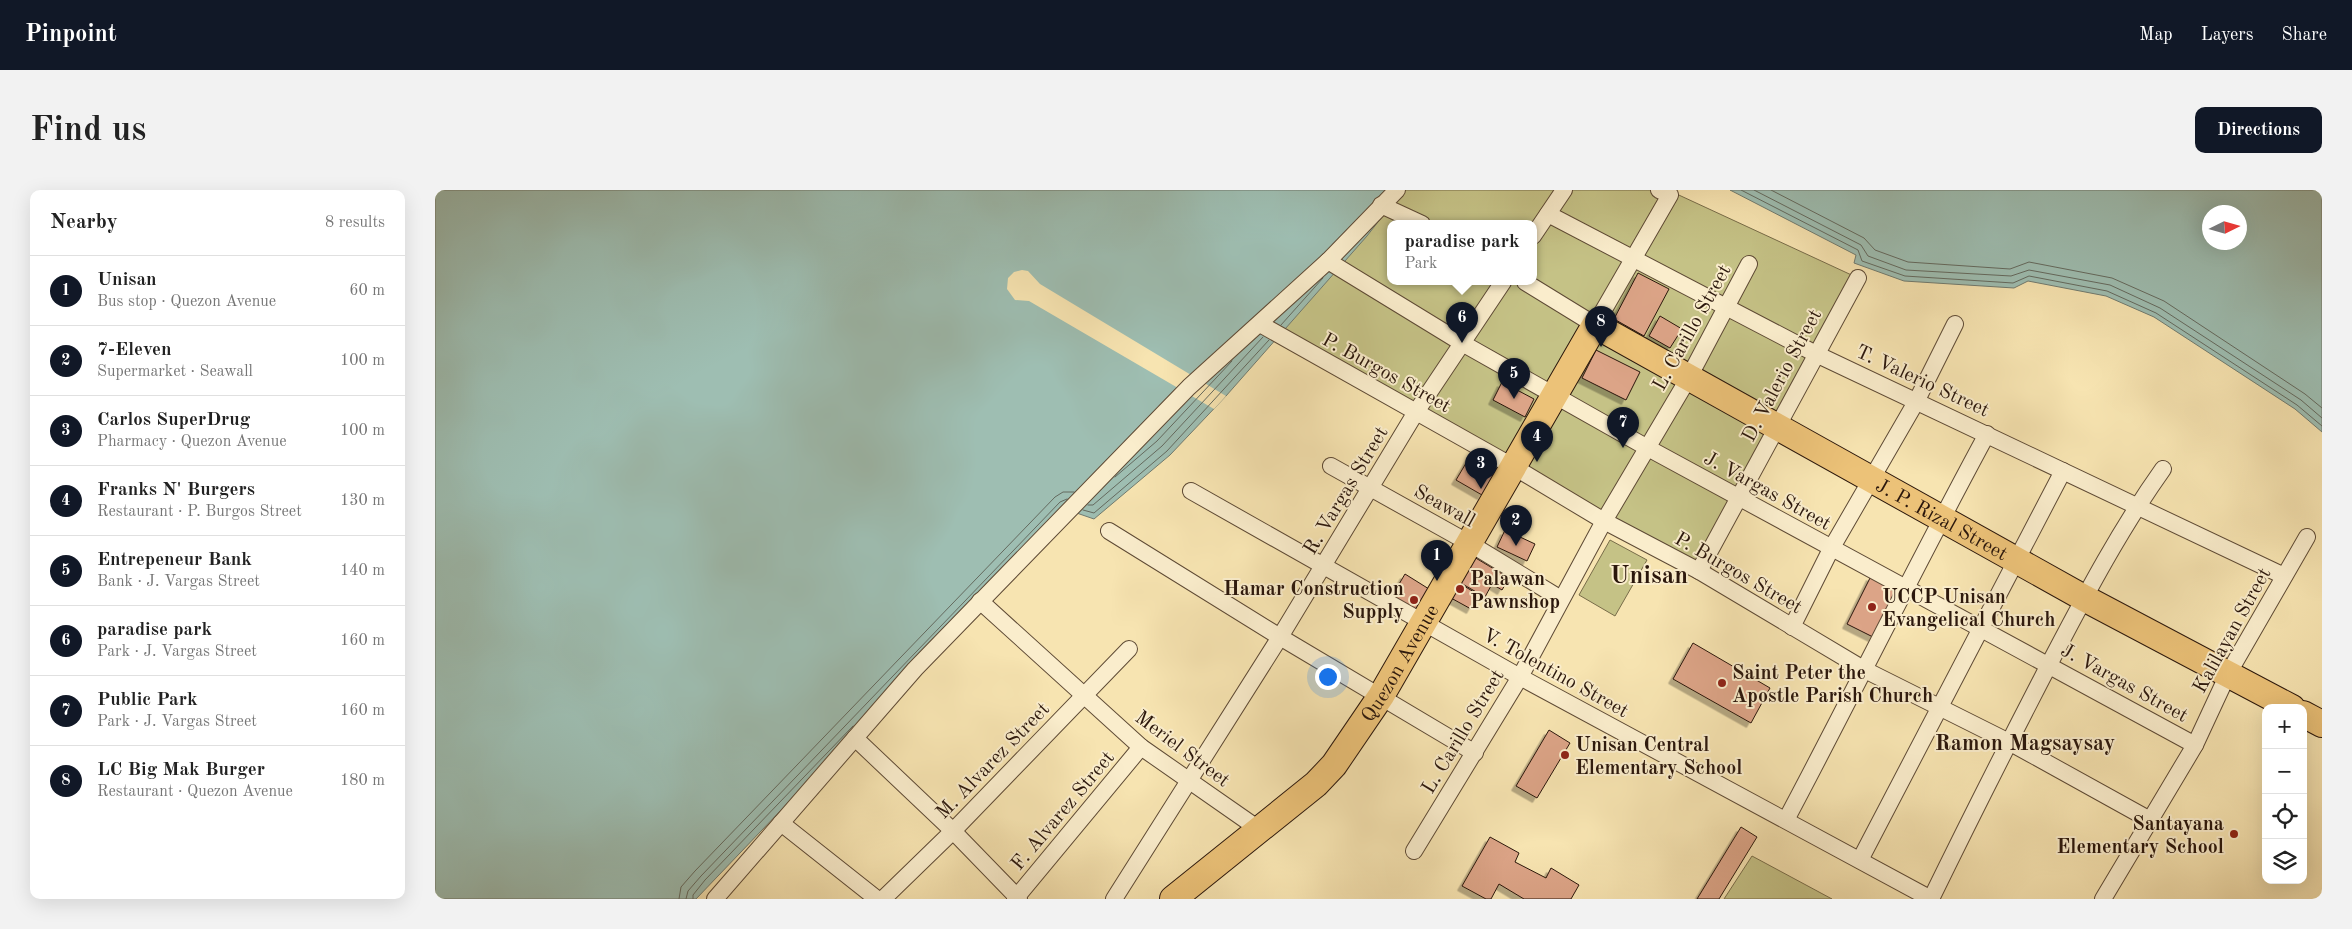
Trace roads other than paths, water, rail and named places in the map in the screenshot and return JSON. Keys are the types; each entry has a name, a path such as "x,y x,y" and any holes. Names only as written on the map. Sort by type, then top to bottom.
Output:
{"main road":[{"name":"J. P. Rizal Street","path":"1595,325 1688,379 1941,517 2084,598 2284,704"},
{"name":"Quezon Avenue","path":"1173,899 1326,775 1381,696 1595,325"},
{"path":"2307,716 2322,724"}],"street":[{"path":"715,899 915,669 980,601 1189,387 1328,261 1397,190"},
{"path":"1537,230 1564,190"},
{"path":"1530,285 1595,325 1633,258 1664,193"},
{"path":"1381,205 1413,220"},
{"name":"T. Valerio Street","path":"1548,214 1817,354 2284,576"},
{"name":"J. Vargas Street","path":"1328,261 1462,343 1647,447 1831,549 2049,664 2195,745"},
{"name":"L. Carillo Street","path":"1414,851 1520,676 1604,521 1688,379 1749,264"},
{"name":"D. Valerio Street","path":"1699,571 1858,278"},
{"name":"R. Vargas Street","path":"1114,899 1280,637 1416,412 1501,285"},
{"name":"P. Burgos Street","path":"1260,324 1513,467 1604,521 1699,571 1865,670 1939,709 2009,742 2150,820"},
{"path":"1792,627 1831,549 1916,402 1955,324"},
{"path":"1786,820 1865,670 1941,517 1987,434"},
{"name":"Seawall","path":"1331,466 1469,543 1561,599"},
{"path":"1931,899 2009,742 2084,598 2136,506 2163,469"},
{"path":"1860,860 2063,471"},
{"name":"V. Tolentino Street","path":"1191,491 1520,676 1931,899"},
{"path":"1109,531 1280,637 1475,753"},
{"name":"Kalilayan Street","path":"2103,899 2195,745 2228,674 2307,537"},
{"name":"Meriel Street","path":"980,601 1141,747 1260,830"},
{"name":"M. Alvarez Street","path":"883,899 953,831 1129,649"},
{"path":"855,738 953,831 1017,898"},
{"name":"F. Alvarez Street","path":"1017,898 1141,747"},
{"path":"781,823 877,899"}],"water":[{"path":"435,190 1403,190 1367,236 1226,396 1170,455 1094,519 1068,510 696,899 435,899"},
{"path":"1730,190 2322,190 2322,432 2295,409 2154,317 2106,296 2028,281 2014,288 1904,281 1854,263 1856,255"}],"place":[{"name":"paradise park","path":"1462,343"},
{"name":"LC Big Mak Burger","path":"1601,347"},
{"name":"Entrepeneur Bank","path":"1514,399"},
{"name":"Public Park","path":"1623,448"},
{"name":"Franks N' Burgers","path":"1537,462"},
{"name":"Carlos SuperDrug","path":"1481,489"},
{"name":"7-Eleven","path":"1516,546"},
{"name":"Unisan","path":"1437,581"},
{"name":"Palawan Pawnshop","path":"1460,589"},
{"name":"Hamar Construction Supply","path":"1414,600"},
{"name":"UCCP Unisan Evangelical Church","path":"1872,607"},
{"name":"Saint Peter the Apostle Parish Church","path":"1722,683"},
{"name":"Unisan Central Elementary School","path":"1565,755"},
{"name":"Santayana Elementary School","path":"2234,834"}],"district":[{"name":"Unisan","path":"1649,574"},
{"name":"Ramon Magsaysay","path":"2025,742"}]}
